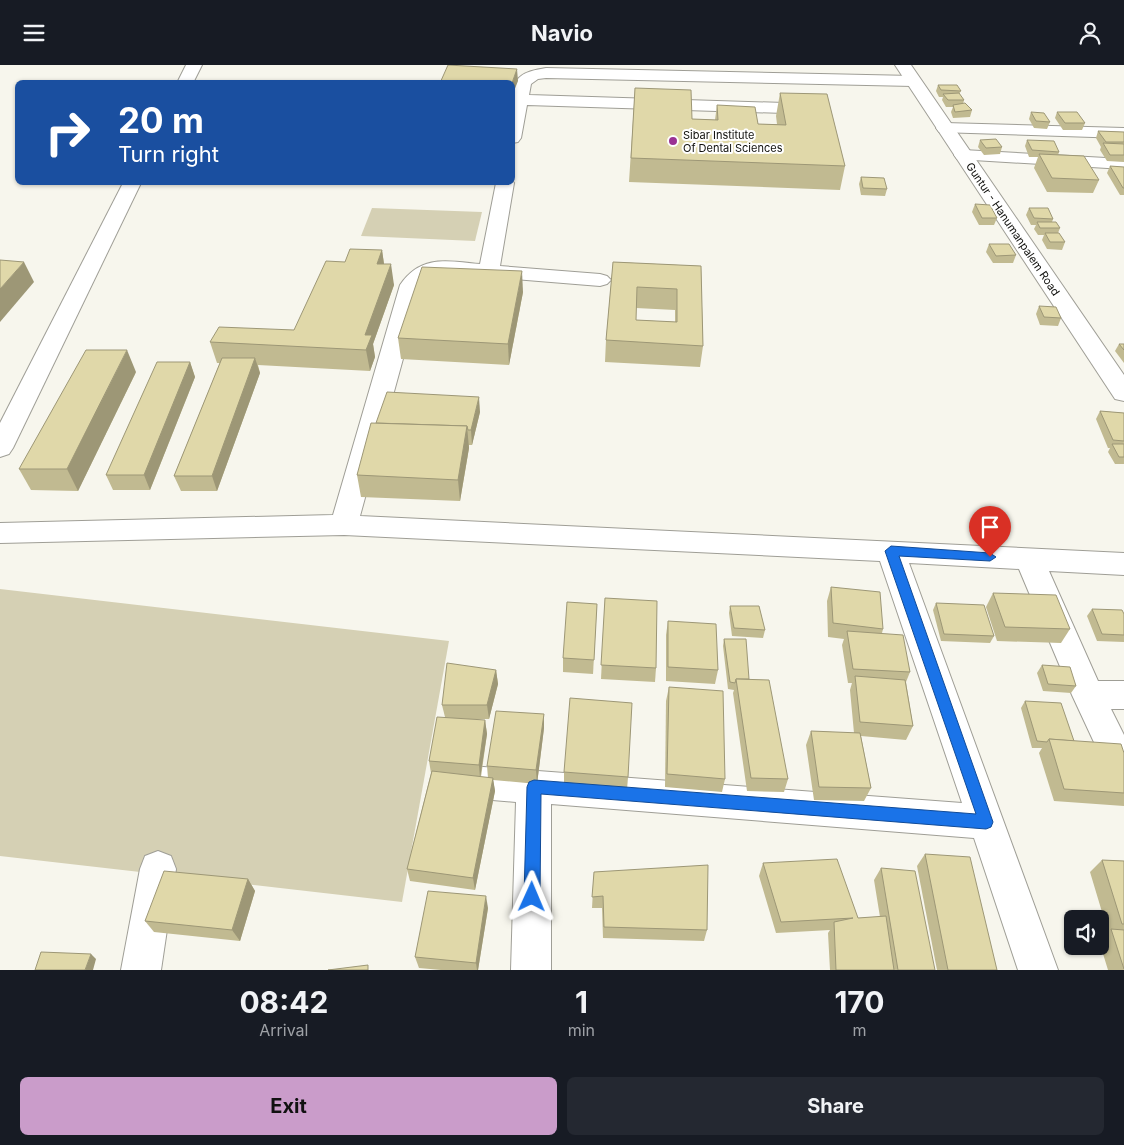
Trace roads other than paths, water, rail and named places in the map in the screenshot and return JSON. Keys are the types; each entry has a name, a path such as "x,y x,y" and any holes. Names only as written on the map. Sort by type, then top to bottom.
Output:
{"street":[{"path":"186,80 194,65"},
{"path":"515,122 523,82 533,75 546,73 885,81 908,73"},
{"name":"Guntur - Hanumanpalem Road","path":"908,73 1124,393"},
{"path":"607,75 607,103"},
{"path":"682,76 682,105"},
{"path":"744,77 749,107"},
{"path":"519,100 824,109"},
{"path":"945,128 1124,133"},
{"path":"964,155 1124,164"},
{"path":"0,448 131,185"},
{"path":"489,271 505,185"},
{"path":"344,525 411,285 416,276 426,270 440,267 600,280"},
{"path":"0,533 344,525 1124,564"},
{"path":"891,551 1038,970"},
{"path":"1030,559 1088,695 1124,770"},
{"path":"1088,695 1124,695"},
{"path":"436,780 986,822"},
{"path":"531,970 534,787"},
{"path":"141,970 158,869"}],"place":[{"name":"Sibar Institute Of Dental Sciences","path":"673,141"}]}
